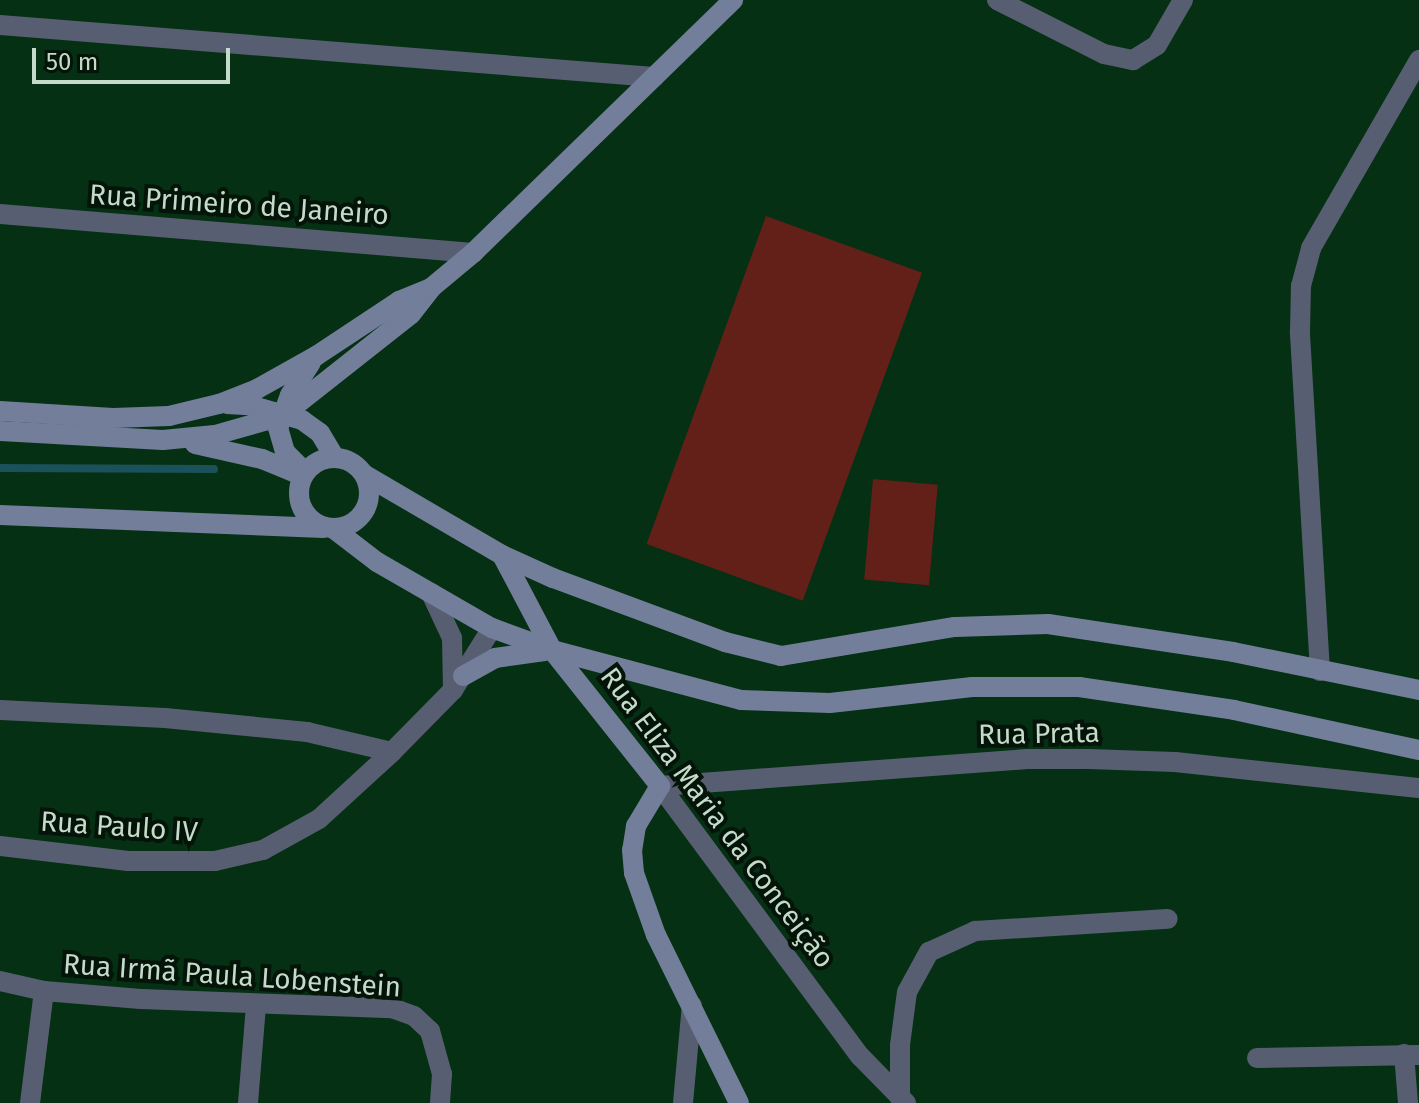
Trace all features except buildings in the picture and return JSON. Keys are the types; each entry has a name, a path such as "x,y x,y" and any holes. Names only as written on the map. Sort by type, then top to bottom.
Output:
{"street":[{"path":"163,440 215,435 282,416 411,314 431,288 473,253 733,0"},
{"path":"997,0 1104,54 1133,60 1157,45 1183,0"},
{"path":"0,25 654,77"},
{"path":"1320,671 1300,332 1301,286 1311,248 1419,60"},
{"name":"Rua Primeiro de Janeiro","path":"0,214 473,253"},
{"path":"0,411 113,418 169,416 219,404 257,389 316,356 399,301 431,288"},
{"path":"304,474 285,452 278,428 297,381 316,356"},
{"path":"219,404 249,405 311,425 329,445 335,458"},
{"path":"0,431 163,440 216,447 304,474"},
{"path":"1419,690 1218,649 1048,624 955,627 781,656 725,642 589,593 502,555 365,475 352,463 335,458 319,461 304,474 299,486 301,507 314,523 329,528 377,562 492,628 552,650 741,700 830,703 972,687 1079,687 1234,710 1419,750"},
{"path":"0,515 329,528 354,523 367,506 370,496 365,475"},
{"name":"Rua Eliza Maria da Conceição","path":"502,555 552,650 660,786 860,1056 903,1101"},
{"path":"431,593 452,638 458,683 495,658 552,650"},
{"name":"Rua Paulo IV","path":"0,846 128,861 215,861 263,850 319,819 392,752 458,683 492,628"},
{"path":"0,710 165,718 307,732 392,752"},
{"name":"Rua Prata","path":"660,786 1027,759 1089,759 1175,762 1419,788"},
{"path":"660,786 636,826 632,850 634,873 656,935 739,1103"},
{"path":"903,1101 900,1045 907,992 929,952 975,931 1168,919"},
{"name":"Rua Irmã Paula Lobenstein","path":"0,981 44,991 256,1005 392,1008 414,1016 430,1031 438,1051 440,1103"},
{"path":"30,1103 44,991"},
{"path":"248,1103 256,1005"},
{"path":"683,1103 692,1005"},
{"path":"1257,1058 1412,1055 1408,1103"}],"shaded area":[{"path":"766,216 922,273 803,601 647,544"},
{"path":"873,479 938,485 929,585 864,580"}],"waterway":[{"path":"0,468 214,469"}]}
